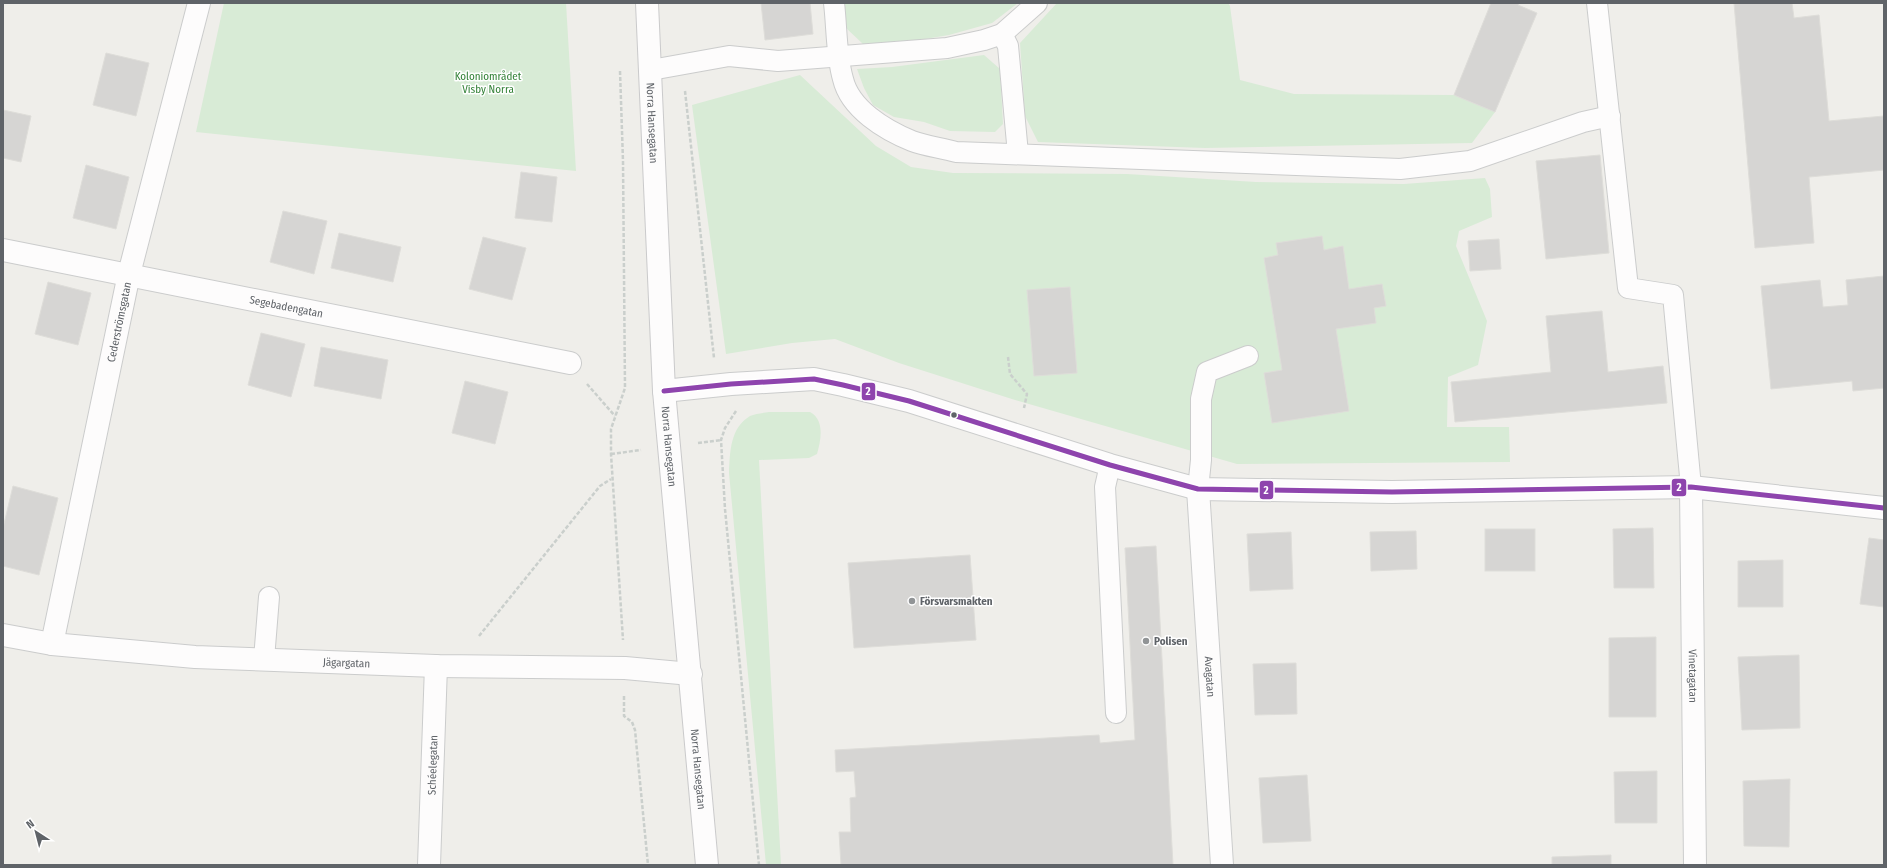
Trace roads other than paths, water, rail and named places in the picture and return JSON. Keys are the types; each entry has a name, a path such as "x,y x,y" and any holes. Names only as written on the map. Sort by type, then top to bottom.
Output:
{"street":[{"name":"Cederströmsgatan","path":"52,644 129,274 199,3"},
{"name":"Norra Hansegatan","path":"647,3 664,391 691,674 707,865"},
{"name":"Segebadengatan","path":"3,250 570,363"},
{"path":"664,391 731,384 814,379 909,401 1110,465 1198,489 1392,492 1692,487 1884,508"},
{"name":"Vinetagatan","path":"1692,487 1695,865"},
{"name":"Avagatan","path":"1198,489 1222,865"},
{"name":"Jägargatan","path":"3,635 52,644 195,657 436,666 625,668 691,674"},
{"name":"Schéelegatan","path":"429,865 436,666"}],"lane":[{"path":"834,3 843,80 851,99 868,115 895,133 913,141 956,152 1400,169 1470,161 1576,124 1610,116"},
{"path":"651,70 729,56 778,61 947,48 984,40 1002,34 1037,3"},
{"path":"1597,3 1628,288 1673,295 1692,487"},
{"path":"1002,34 1008,46 1018,154"},
{"path":"1198,489 1201,460 1201,399 1207,372 1248,356"},
{"path":"1110,465 1105,487 1116,713"},
{"path":"264,660 269,597"}],"place":[{"name":"Försvarsmakten","path":"912,601"},
{"name":"Polisen","path":"1146,641"}],"park label":[{"name":"Koloniområdet Visby Norra","path":"488,82"}]}
